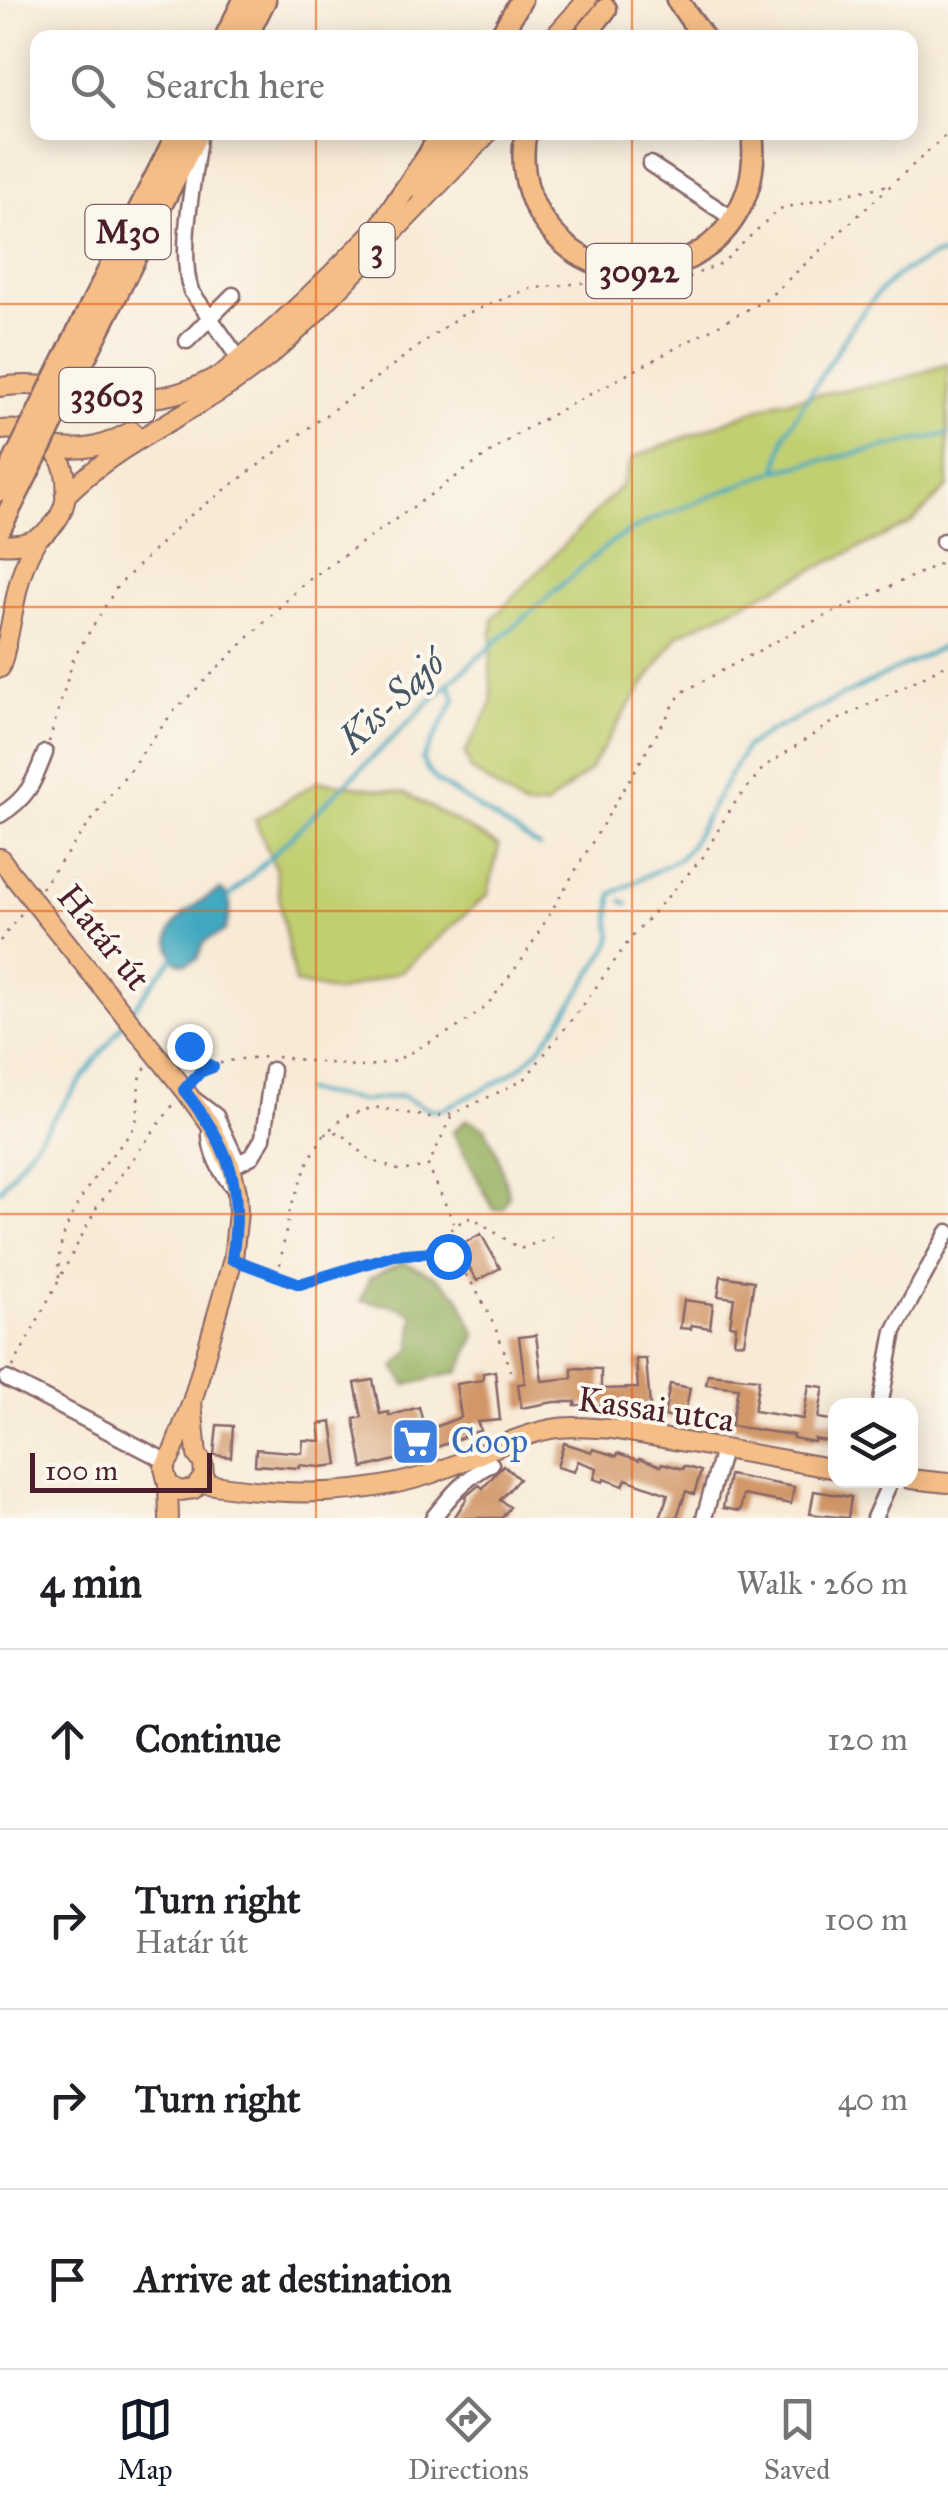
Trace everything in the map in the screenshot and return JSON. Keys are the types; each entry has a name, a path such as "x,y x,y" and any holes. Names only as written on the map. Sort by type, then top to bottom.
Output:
{"highway":[{"path":"229,30 244,0"},
{"path":"250,30 265,0"},
{"path":"504,30 521,0"},
{"path":"677,0 698,30"},
{"path":"586,30 602,3"},
{"name":"M30","path":"0,529 174,140"},
{"name":"M30","path":"0,490 195,140"},
{"path":"385,219 436,140"},
{"name":"30922","path":"524,140 523,164 533,203 550,230 587,258 638,271 685,261 735,220 752,174 752,140"}],"main road":[{"path":"564,30 602,3"},
{"name":"3","path":"0,430 31,433 51,447 74,450 100,446 204,390 356,251 458,140"},
{"name":"3","path":"38,538 58,519 65,496 84,477 118,451 261,363 299,330 481,140"},
{"name":"3","path":"212,380 240,360"},
{"name":"33603","path":"0,386 59,386 147,398 184,392 212,380"},
{"path":"51,447 65,469 65,496"},
{"path":"0,544 38,538"},
{"path":"0,668 17,587 25,560 38,538"},
{"path":"0,554 10,564 17,587"},
{"name":"Határ út","path":"0,858 210,1126 235,1165 237,1202 232,1259 192,1402 169,1458"},
{"path":"169,1518 204,1476 192,1402"},
{"name":"Kassai utca","path":"194,1487 294,1493 359,1490 419,1478 531,1434 575,1426 612,1429 828,1468"},
{"path":"169,1518 164,1475 169,1458 185,1450 238,1489"},
{"path":"918,1481 948,1484"},
{"path":"168,1484 180,1491 194,1487"}],"street":[{"path":"198,140 185,266 191,290 240,360"},
{"path":"650,164 735,220"},
{"path":"187,340 233,294"},
{"path":"0,815 32,788 45,753"},
{"path":"184,1095 208,1107 216,1116 235,1165 252,1156 263,1138 272,1070"},
{"path":"210,1126 211,1146 237,1202"},
{"path":"882,1398 894,1332 948,1232"},
{"path":"6,1379 169,1458"},
{"path":"704,1518 724,1450"},
{"path":"433,1518 457,1488 491,1464"},
{"path":"874,1518 888,1488"}],"path":[{"path":"0,941 173,712 303,584 520,432 766,299 948,132"},
{"path":"650,284 670,284 722,263 780,209 892,184"},
{"path":"45,753 74,656 117,587 183,521 458,317 528,289 611,282"},
{"path":"6,1379 97,1207 200,1072 247,1058 283,1057 363,1067 396,1061 486,1008 524,957 681,693 808,624 948,560"},
{"path":"278,1275 290,1210 309,1160 324,1134 343,1117 374,1106 428,1117 453,1114 524,1080 631,938 703,857 730,809 764,767 828,725 948,664"},
{"path":"59,1281 56,1259 71,1216 96,1175 136,1124 143,1070 174,1045 189,1046 201,1061 213,1067"},
{"path":"453,1114 428,1166 454,1224"},
{"path":"324,1134 340,1132 370,1160 401,1171 428,1166"},
{"path":"431,1252 454,1224 472,1217 520,1248 552,1238"},
{"path":"232,1259 300,1284 394,1255 431,1252 448,1256 483,1302 508,1356 510,1371"}],"green space":[{"path":"948,364 948,487 911,523 678,635 589,771 546,806 525,808 471,770 465,753 492,704 493,618 622,485 632,458 776,402 899,380"},
{"path":"318,781 405,793 499,846 488,894 402,971 337,992 295,983 276,870 255,820"},
{"path":"467,1119 485,1128 498,1156 509,1195 503,1209 494,1210 453,1132"},
{"path":"403,1262 435,1276 459,1296 476,1335 459,1372 406,1385 395,1367 411,1349 414,1314 396,1306 361,1301 369,1279"}],"water":[{"path":"221,890 230,904 225,931 204,942 197,959 186,964 177,962 169,943 175,925 193,907"}],"building":[{"path":"481,1234 500,1268 477,1281 457,1247"},
{"path":"721,1276 754,1281 744,1343 734,1342 736,1326 730,1325 734,1298 718,1296"},
{"path":"684,1300 713,1304 710,1328 680,1328"},
{"path":"536,1335 542,1381 572,1378 572,1368 601,1369 601,1389 638,1388 636,1359 646,1359 650,1407 554,1402 521,1408 518,1384 525,1383 519,1337"},
{"path":"495,1371 500,1420 477,1422 481,1430 436,1450 363,1468 354,1419 362,1417 355,1383 373,1380 380,1414 389,1412 389,1416 419,1407 424,1426 429,1425 430,1429 461,1417 456,1384 483,1380 483,1373"},
{"path":"708,1374 759,1379 754,1411 803,1419 809,1385 824,1387 818,1418 828,1420 828,1442 731,1426 738,1388 706,1384"},
{"path":"670,1384 690,1388 684,1420 664,1416"},
{"path":"332,1422 338,1465 255,1465 256,1449 302,1453 303,1440 321,1441 319,1424"},
{"path":"217,1425 233,1426 231,1457 214,1455"},
{"path":"564,1443 592,1452 593,1449 617,1456 618,1453 661,1466 662,1463 701,1471 694,1494 686,1491 677,1517 660,1518 668,1494 626,1479 623,1486 594,1479 597,1468 578,1461 574,1472 557,1467"},
{"path":"503,1465 519,1479 500,1500 510,1507 502,1518 454,1518 465,1497 479,1485 483,1488"},
{"path":"729,1475 794,1487 791,1504 743,1495 740,1511 723,1508"},
{"path":"814,1491 851,1497 848,1518 810,1514"}],"waterway":[{"path":"777,470 785,434 854,323 897,275 933,256 948,253"},
{"name":"Kis-Sajó","path":"227,899 449,683 610,543 647,522 777,470 948,434"},
{"path":"612,894 680,858 746,747 948,644"},
{"path":"449,683 455,700 422,760 428,771 438,782 539,847"},
{"path":"304,1091 363,1101 401,1096 436,1110 509,1075 549,1036 610,945 612,894"},
{"path":"622,901 628,904"},
{"name":"Kis-Sajó","path":"130,1013 177,954"},
{"name":"Kis-Sajó","path":"0,1190 125,1021"}],"place":[{"name":"Coop","path":"416,1441"}],"route":[{"path":"189,1046 201,1061 213,1067 200,1072 184,1090 202,1112 231,1167 238,1212 232,1259 300,1284 394,1255 431,1252 448,1256"}]}
